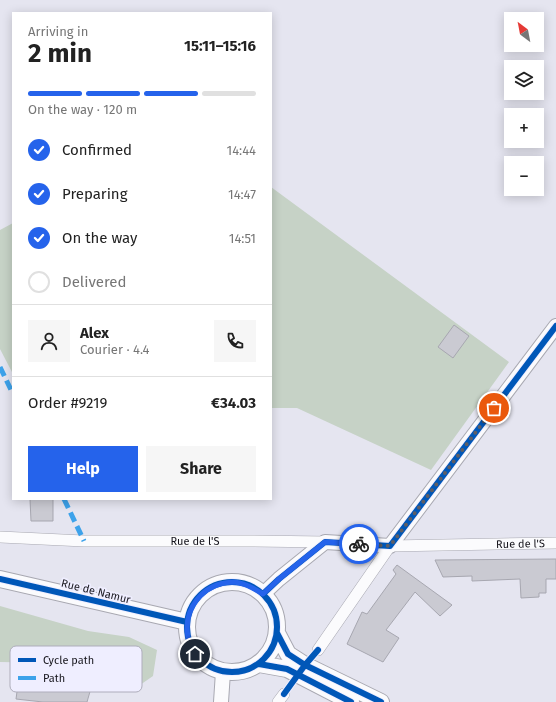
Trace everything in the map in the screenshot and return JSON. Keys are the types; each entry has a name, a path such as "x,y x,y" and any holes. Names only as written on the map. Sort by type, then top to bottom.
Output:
{"main road":[{"name":"Rue de Namur","path":"0,578 187,622"},
{"path":"233,582 249,585 263,594 272,605 277,619 277,634 271,650 260,664 242,672 223,672 208,666 195,654 188,639 187,622 192,606 202,593 216,585 233,582"},
{"path":"277,634 288,654 305,665 381,702"},
{"path":"260,664 287,669 352,702"}],"street":[{"path":"318,650 390,546 556,326"},
{"name":"Rue de l'S","path":"0,538 84,541 325,542 390,546 556,543"},
{"path":"263,594 279,579 325,542"},
{"path":"221,702 223,672"}],"shaded area":[{"path":"272,188 509,362 431,470 297,408 272,408"},
{"path":"12,224 12,372 0,349 0,230"},
{"path":"0,606 88,631 129,637 157,650 153,676 142,684 142,646 10,646 10,662 0,662"}],"building":[{"path":"454,325 469,336 453,358 438,347"},
{"path":"30,500 53,500 53,521 31,521"},
{"path":"556,559 556,579 546,579 546,593 539,593 539,597 521,598 520,579 472,581 472,576 443,577 435,560"},
{"path":"397,565 452,605 440,616 415,592 386,630 399,638 383,662 347,644 362,612 367,614 396,574 393,570"},
{"path":"17,692 90,692 87,702 43,702 16,699"}],"marked path":[{"path":"0,367 12,392"},
{"path":"64,500 84,541"}],"cycle path":[{"path":"263,594 279,579 325,542 390,546 556,326"},
{"path":"0,579 187,622"},
{"path":"232,582 249,585 264,595 274,610 277,627 274,644 264,659 249,669 232,672 215,669 200,659 190,644 187,627 190,610 200,595 215,585 232,582"},
{"path":"277,633 288,654 305,665 381,702"},
{"path":"284,694 318,650"},
{"path":"259,664 287,669 351,702"}],"way so far":[{"path":"359,544 390,546 494,408"}],"route":[{"path":"195,654 188,639 187,622 192,606 202,593 216,585 233,582 249,585 263,594 279,579 325,542 359,544"}]}
